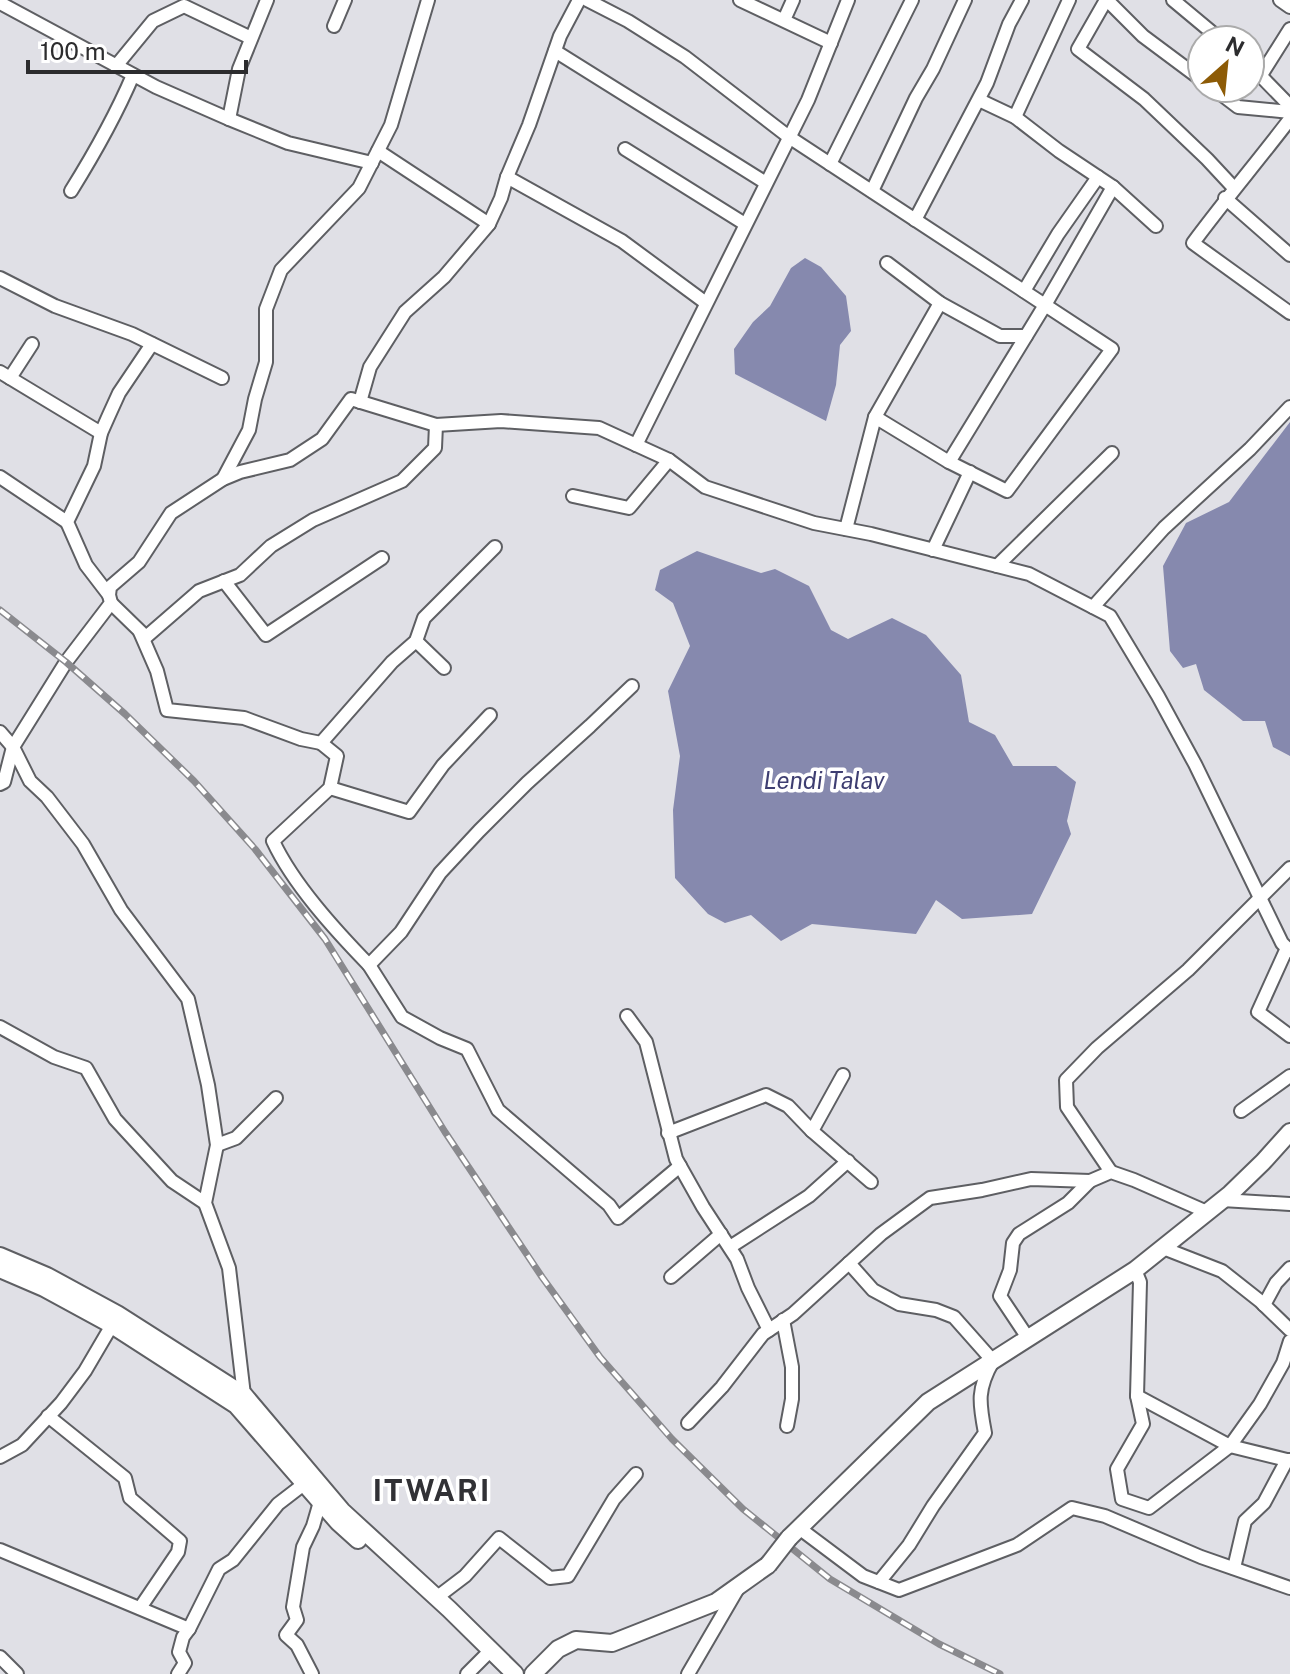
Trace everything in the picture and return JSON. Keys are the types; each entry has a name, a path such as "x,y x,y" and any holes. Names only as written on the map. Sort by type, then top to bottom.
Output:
{"street":[{"path":"229,119 239,69 267,0"},
{"path":"334,26 345,0"},
{"path":"223,479 249,430 266,362 266,309 281,270 359,188 391,125 428,0"},
{"path":"360,402 370,367 405,312 444,277 489,224 529,125 560,36 579,0"},
{"path":"587,0 628,21 685,57 789,137 1112,349 1007,491 949,462 875,417"},
{"path":"740,0 831,43"},
{"path":"784,20 793,0"},
{"path":"636,445 808,100 848,0"},
{"path":"830,164 912,0"},
{"path":"872,191 965,0"},
{"path":"915,220 979,100 1009,24 1022,0"},
{"path":"1015,117 1069,0"},
{"path":"1186,68 1143,36 1107,0 1078,49 1144,99 1207,159 1230,193 1290,255"},
{"path":"1173,0 1202,24"},
{"path":"1280,0 1290,7"},
{"path":"0,3 156,87 229,119 288,143 375,157 489,224"},
{"path":"116,66 153,21 184,6 251,38"},
{"path":"1266,67 1290,29"},
{"path":"555,51 766,183"},
{"path":"71,191 92,159 133,75"},
{"path":"1266,81 1290,109"},
{"path":"979,100 1015,117 1113,187 1156,226"},
{"path":"1234,104 1238,107 1290,109"},
{"path":"1290,119 1193,243 1290,313"},
{"path":"625,149 745,224"},
{"path":"507,177 622,241 706,303"},
{"path":"1024,291 1058,234 1098,177"},
{"path":"949,462 1113,187"},
{"path":"887,263 940,303 1000,336 1026,336"},
{"path":"0,278 55,306 132,334 222,378"},
{"path":"846,529 875,417 940,303"},
{"path":"32,344 5,375 101,433"},
{"path":"67,522 94,466 101,433 119,393 152,344"},
{"path":"0,784 4,782 13,747 110,599 110,587 139,562 171,513 223,479 290,460 322,439 351,399 436,425 501,421 599,428 669,460 705,487 814,523 1029,574 1110,616 1195,764 1288,950 1258,1012 1290,1036"},
{"path":"1093,607 1164,528 1250,449 1290,407"},
{"path":"0,477 67,522 86,565 110,599 146,637 199,591 240,575 271,546 313,520 402,481 435,448 436,425"},
{"path":"997,566 1112,453"},
{"path":"573,496 629,508 669,460"},
{"path":"933,550 970,472"},
{"path":"321,743 392,662 416,641 424,618 495,547"},
{"path":"224,581 266,635 382,558"},
{"path":"140,632 157,671 167,710 244,718 321,743 337,756 330,788 273,841 281,858 333,927 369,965 402,1017 467,1049 498,1110 609,1205 618,1218 680,1166"},
{"path":"416,641 444,668"},
{"path":"369,965 401,932 440,873 479,831 632,686"},
{"path":"330,788 409,812 443,765 490,715"},
{"path":"0,732 13,747 30,781 47,797 83,844 121,910 188,999 208,1085 217,1145 205,1203 229,1268 240,1400 304,1484 323,1497"},
{"path":"1207,1212 1111,1172 1067,1107 1066,1080 1097,1048 1188,970 1290,868"},
{"path":"627,1016 646,1042 668,1133 680,1166 730,1247 769,1330"},
{"path":"0,1027 54,1057 86,1068 115,1119 172,1181 205,1203"},
{"path":"812,1131 843,1075"},
{"path":"1241,1111 1290,1076"},
{"path":"668,1133 766,1095 788,1106 871,1182"},
{"path":"217,1145 236,1138 276,1098"},
{"path":"533,1674 558,1649 576,1640 612,1643 716,1602 768,1565 794,1533 928,1402 1135,1270 1222,1200 1290,1132"},
{"path":"730,1247 809,1196 848,1161"},
{"path":"1028,1338 1000,1296 1010,1270 1013,1243 1019,1234 1068,1203 1090,1181 1111,1172"},
{"path":"688,1423 722,1387 763,1334 881,1234 930,1198 1031,1179 1090,1181"},
{"path":"1222,1200 1290,1204"},
{"path":"671,1277 721,1234"},
{"path":"1163,1248 1222,1271 1290,1330"},
{"path":"0,1256 47,1276 240,1400 323,1497 338,1522 398,1570 515,1674"},
{"path":"849,1263 873,1290 899,1304 936,1310 954,1317 993,1361"},
{"path":"1264,1305 1276,1283 1290,1268"},
{"path":"0,1269 114,1320"},
{"path":"1135,1270 1140,1282 1137,1396 1143,1424 1117,1469 1122,1499 1149,1508 1230,1446 1260,1404 1283,1363 1290,1341"},
{"path":"0,1457 22,1445 48,1416 85,1371 114,1320"},
{"path":"783,1320 792,1367 792,1399 787,1426"},
{"path":"879,1582 909,1545 985,1433 980,1402 983,1378 993,1361"},
{"path":"1137,1396 1230,1446 1289,1460 1264,1503 1245,1521 1234,1568"},
{"path":"48,1416 125,1478 130,1498 180,1541 178,1552 140,1608"},
{"path":"432,1601 465,1576 499,1538 550,1578 568,1576 614,1499 636,1474"},
{"path":"178,1674 185,1663 179,1652 183,1637 219,1569 233,1560 278,1504 304,1484"},
{"path":"312,1674 297,1645 286,1635 297,1620 293,1607 303,1547 323,1497"},
{"path":"794,1533 863,1576 899,1590 1017,1545 1072,1508 1105,1516 1201,1557 1290,1588"},
{"path":"0,1550 189,1629"},
{"path":"690,1673 741,1584"},
{"path":"467,1674 488,1653"},
{"path":"488,1653 503,1674"},
{"path":"0,1657 17,1674"}],"water":[{"path":"805,258 821,267 846,296 851,331 840,345 836,385 826,421 735,374 734,349 753,322 770,306 791,268"},
{"path":"1290,422 1290,756 1273,747 1265,721 1243,721 1204,690 1196,664 1183,668 1170,651 1163,566 1186,523 1229,502"},
{"name":"Lendi Talav","path":"697,551 761,573 775,569 809,586 831,630 848,639 892,618 926,635 961,675 969,722 995,735 1013,766 1056,766 1076,782 1067,821 1071,834 1032,914 962,919 936,900 916,934 812,924 781,941 751,915 725,923 708,914 675,878 673,810 680,756 668,691 690,646 673,603 655,590 660,570"}],"railway":[{"path":"0,610 125,714 194,781 255,849 325,939 445,1132 542,1277 600,1357 672,1439 743,1509 830,1579 939,1644 1000,1674"}],"district":[{"name":"ITWARI","path":"432,1491"}]}
